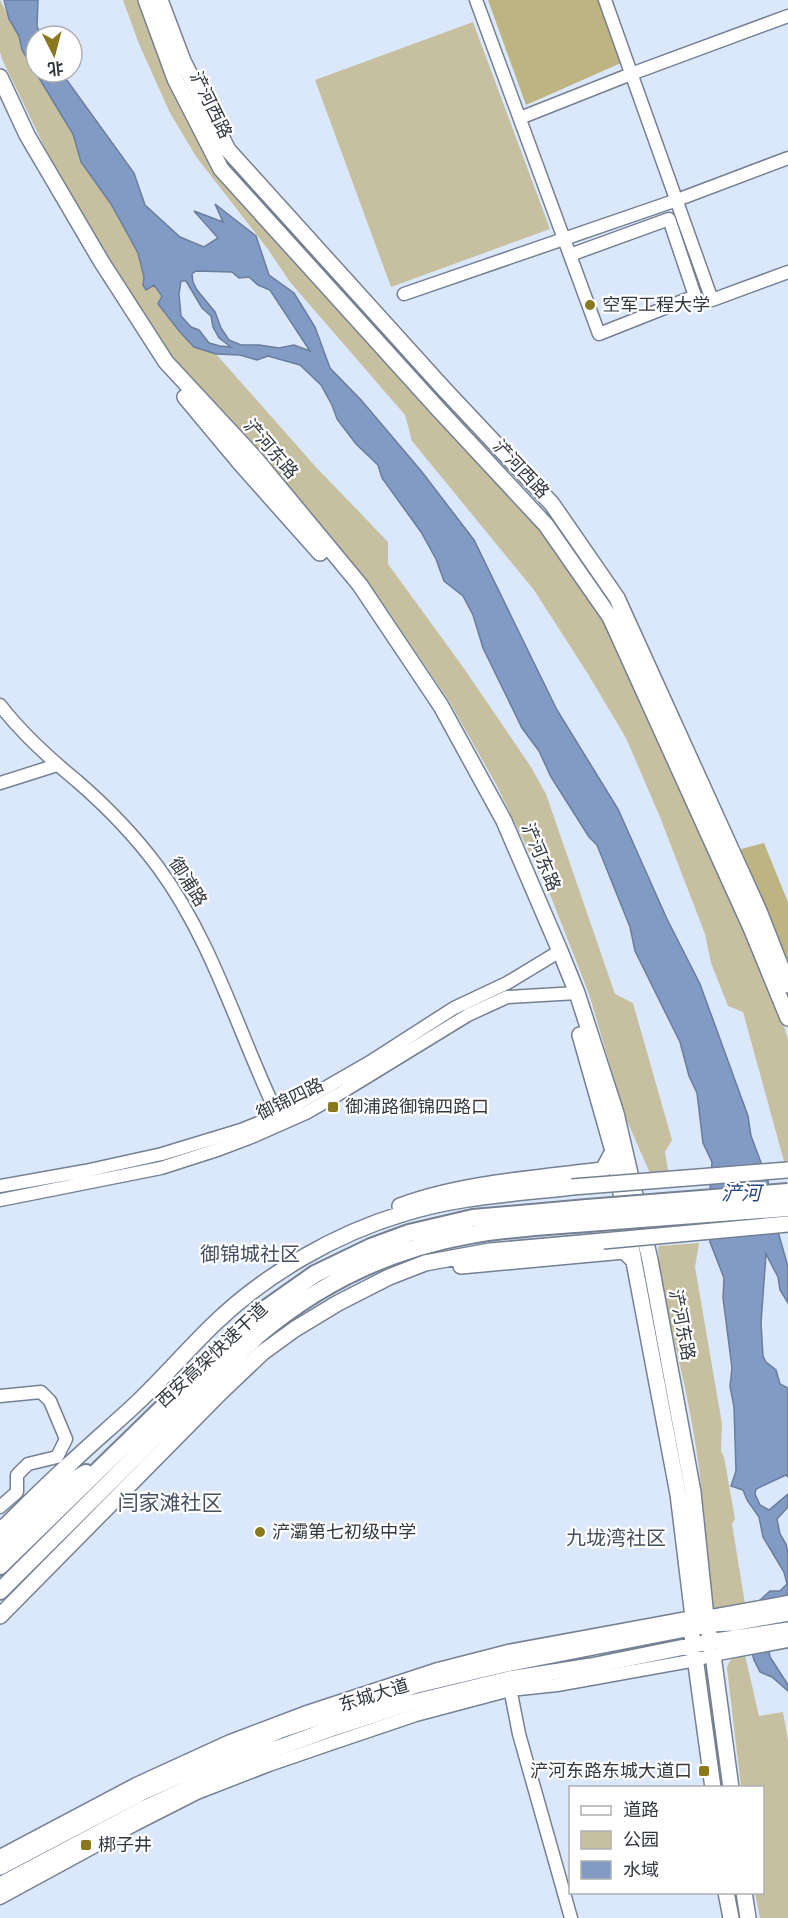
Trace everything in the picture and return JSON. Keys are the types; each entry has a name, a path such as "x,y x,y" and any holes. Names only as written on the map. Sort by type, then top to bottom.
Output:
{"highway":[{"name":"西安高架快速干道","path":"0,1590 257,1336 287,1312 335,1282 390,1257 449,1239 588,1216 788,1192"},
{"name":"西安高架快速干道","path":"0,1566 261,1312 315,1274 371,1247 409,1233 473,1218 788,1208"},
{"path":"0,1550 62,1487 110,1459"},
{"path":"0,1602 51,1550 63,1527"}],"main road":[{"name":"浐河西路","path":"146,0 176,79 221,169 546,525 610,617 752,928 788,1018"},
{"name":"浐河西路","path":"160,0 183,61 228,150 445,390 552,504 617,598 759,911 788,985"},
{"name":"浐河东路","path":"0,77 27,135 101,261 166,362 254,457 360,585 441,706 504,822 573,993 616,1113 650,1260 693,1492 699,1621 695,1653 713,1786"},
{"name":"浐河东路","path":"0,95 19,134 93,261 158,365 240,463 353,589 432,707 496,824 557,953"},
{"name":"浐河东路","path":"573,993 613,1151 678,1494 699,1621 711,1648 730,1786"},
{"path":"350,1235 371,1216 428,1195 603,1170 613,1151"},
{"path":"0,1531 73,1460 139,1401 216,1322 249,1293 297,1259 401,1214 442,1203 503,1193 788,1170"},
{"path":"0,1616 262,1353 295,1329 338,1303 389,1277 424,1263 490,1251 788,1224"},
{"path":"338,1303 409,1276 473,1264 624,1251 634,1262"},
{"path":"110,1481 193,1421"},
{"name":"东城大道","path":"0,1885 143,1809 267,1752 336,1727 410,1703 508,1678 699,1621 788,1613"},
{"name":"东城大道","path":"0,1867 141,1793 281,1730 417,1685 508,1678 695,1653 788,1630"},
{"path":"726,1894 731,1918"},
{"path":"744,1894 748,1918"}],"street":[{"path":"476,0 520,118 564,239 599,333 695,296 669,219 570,255"},
{"path":"605,0 712,300 788,272"},
{"path":"520,118 788,16"},
{"path":"404,294 677,200 788,158"},
{"name":"御浦路","path":"0,705 57,765 139,843 171,886 210,957 280,1119"},
{"path":"0,783 57,765"},
{"name":"御锦四路","path":"0,1200 161,1168 220,1149 280,1119 454,1008 507,983 557,953"},
{"name":"御锦四路","path":"0,1186 162,1154 306,1113 490,1004 507,997 573,993"},
{"path":"0,1396 41,1392 50,1401 66,1439 57,1457 28,1464 17,1475 17,1492 0,1507"},
{"path":"734,1617 788,1602"},
{"path":"0,1856 136,1784 230,1741 304,1713 438,1669 498,1654 699,1621"},
{"path":"738,1644 788,1641"},
{"path":"0,1898 197,1793 269,1765 416,1715 508,1678 519,1734 571,1918"}],"green space":[{"path":"0,0 19,36 24,53 24,84 43,84 73,134 81,162 111,204 138,253 145,290 154,285 162,297 158,304 180,332 194,347 216,354 315,466 388,542 388,564 463,667 531,767 546,794 615,994 633,1003 672,1140 665,1152 669,1176 652,1178 625,1116 589,994 551,897 496,784 449,701 384,605 340,549 301,502 167,353 133,300 46,150 0,52"},
{"path":"123,0 140,0 205,142 541,528 612,621 782,1019 788,1040 788,1165 785,1165 743,1012 728,1006 711,963 705,934 660,817 626,738 534,590 412,441 405,415 290,282 267,248 197,158 170,113 139,44"},
{"path":"473,22 550,229 391,287 315,80"},
{"path":"699,1243 695,1267 722,1424 721,1451 735,1519 732,1524 745,1604 718,1610 713,1607 712,1601 696,1446 664,1293 658,1249 659,1246"},
{"path":"745,1655 759,1716 783,1712 788,1740 788,1918 760,1918 755,1894 764,1894 764,1786 741,1786 727,1668 733,1658"}],"shaded area":[{"path":"488,0 598,0 621,63 526,105"},
{"path":"764,843 788,902 788,961 741,849"}],"water":[{"name":"浐河","path":"4,0 38,0 37,24 24,24 24,53 19,36 9,19"},
{"name":"浐河","path":"43,84 70,84 134,173 145,205 180,237 204,247 218,238 194,211 223,222 215,204 256,236 269,275 294,293 315,327 330,368 362,401 422,472 474,540 557,710 618,809 667,919 700,984 748,1116 751,1136 768,1181 775,1221 788,1267 788,1303 780,1290 778,1277 766,1254 761,1323 763,1356 766,1362 776,1370 780,1384 788,1388 788,1477 786,1475 756,1489 755,1494 760,1505 769,1510 788,1494 788,1507 777,1519 788,1553 788,1645 768,1646 770,1657 788,1685 788,1691 772,1677 760,1672 751,1649 750,1623 758,1602 770,1591 780,1591 787,1584 784,1572 763,1537 759,1517 743,1490 731,1486 736,1471 734,1407 730,1386 732,1368 723,1298 724,1278 710,1242 708,1219 712,1162 703,1143 697,1093 689,1076 680,1042 635,951 630,927 597,845 589,837 551,777 539,751 522,728 483,648 473,615 463,596 444,581 436,559 421,532 382,478 378,465 356,444 337,419 321,385 300,365 268,356 257,360 240,355 216,354 194,347 158,304 162,296 154,285 146,290 143,285 144,277 138,253 111,204 81,162 73,134","holes":["196,271 232,272 239,278 249,277 258,285 270,290 310,351 294,345 279,348 241,345 229,340 215,312 197,290 192,274","181,281 186,281 202,308 211,316 213,327 219,338 231,347 209,343 199,330 191,327 181,316 179,294"]}],"place":[{"name":"空军工程大学","path":"590,305"},
{"name":"御浦路御锦四路口","path":"333,1107"},
{"name":"浐灞第七初级中学","path":"260,1532"},
{"name":"浐河东路东城大道口","path":"704,1771"},
{"name":"梆子井","path":"86,1845"}],"district":[{"name":"御锦城社区","path":"250,1254"},
{"name":"闫家滩社区","path":"170,1503"},
{"name":"九垅湾社区","path":"616,1538"}]}
